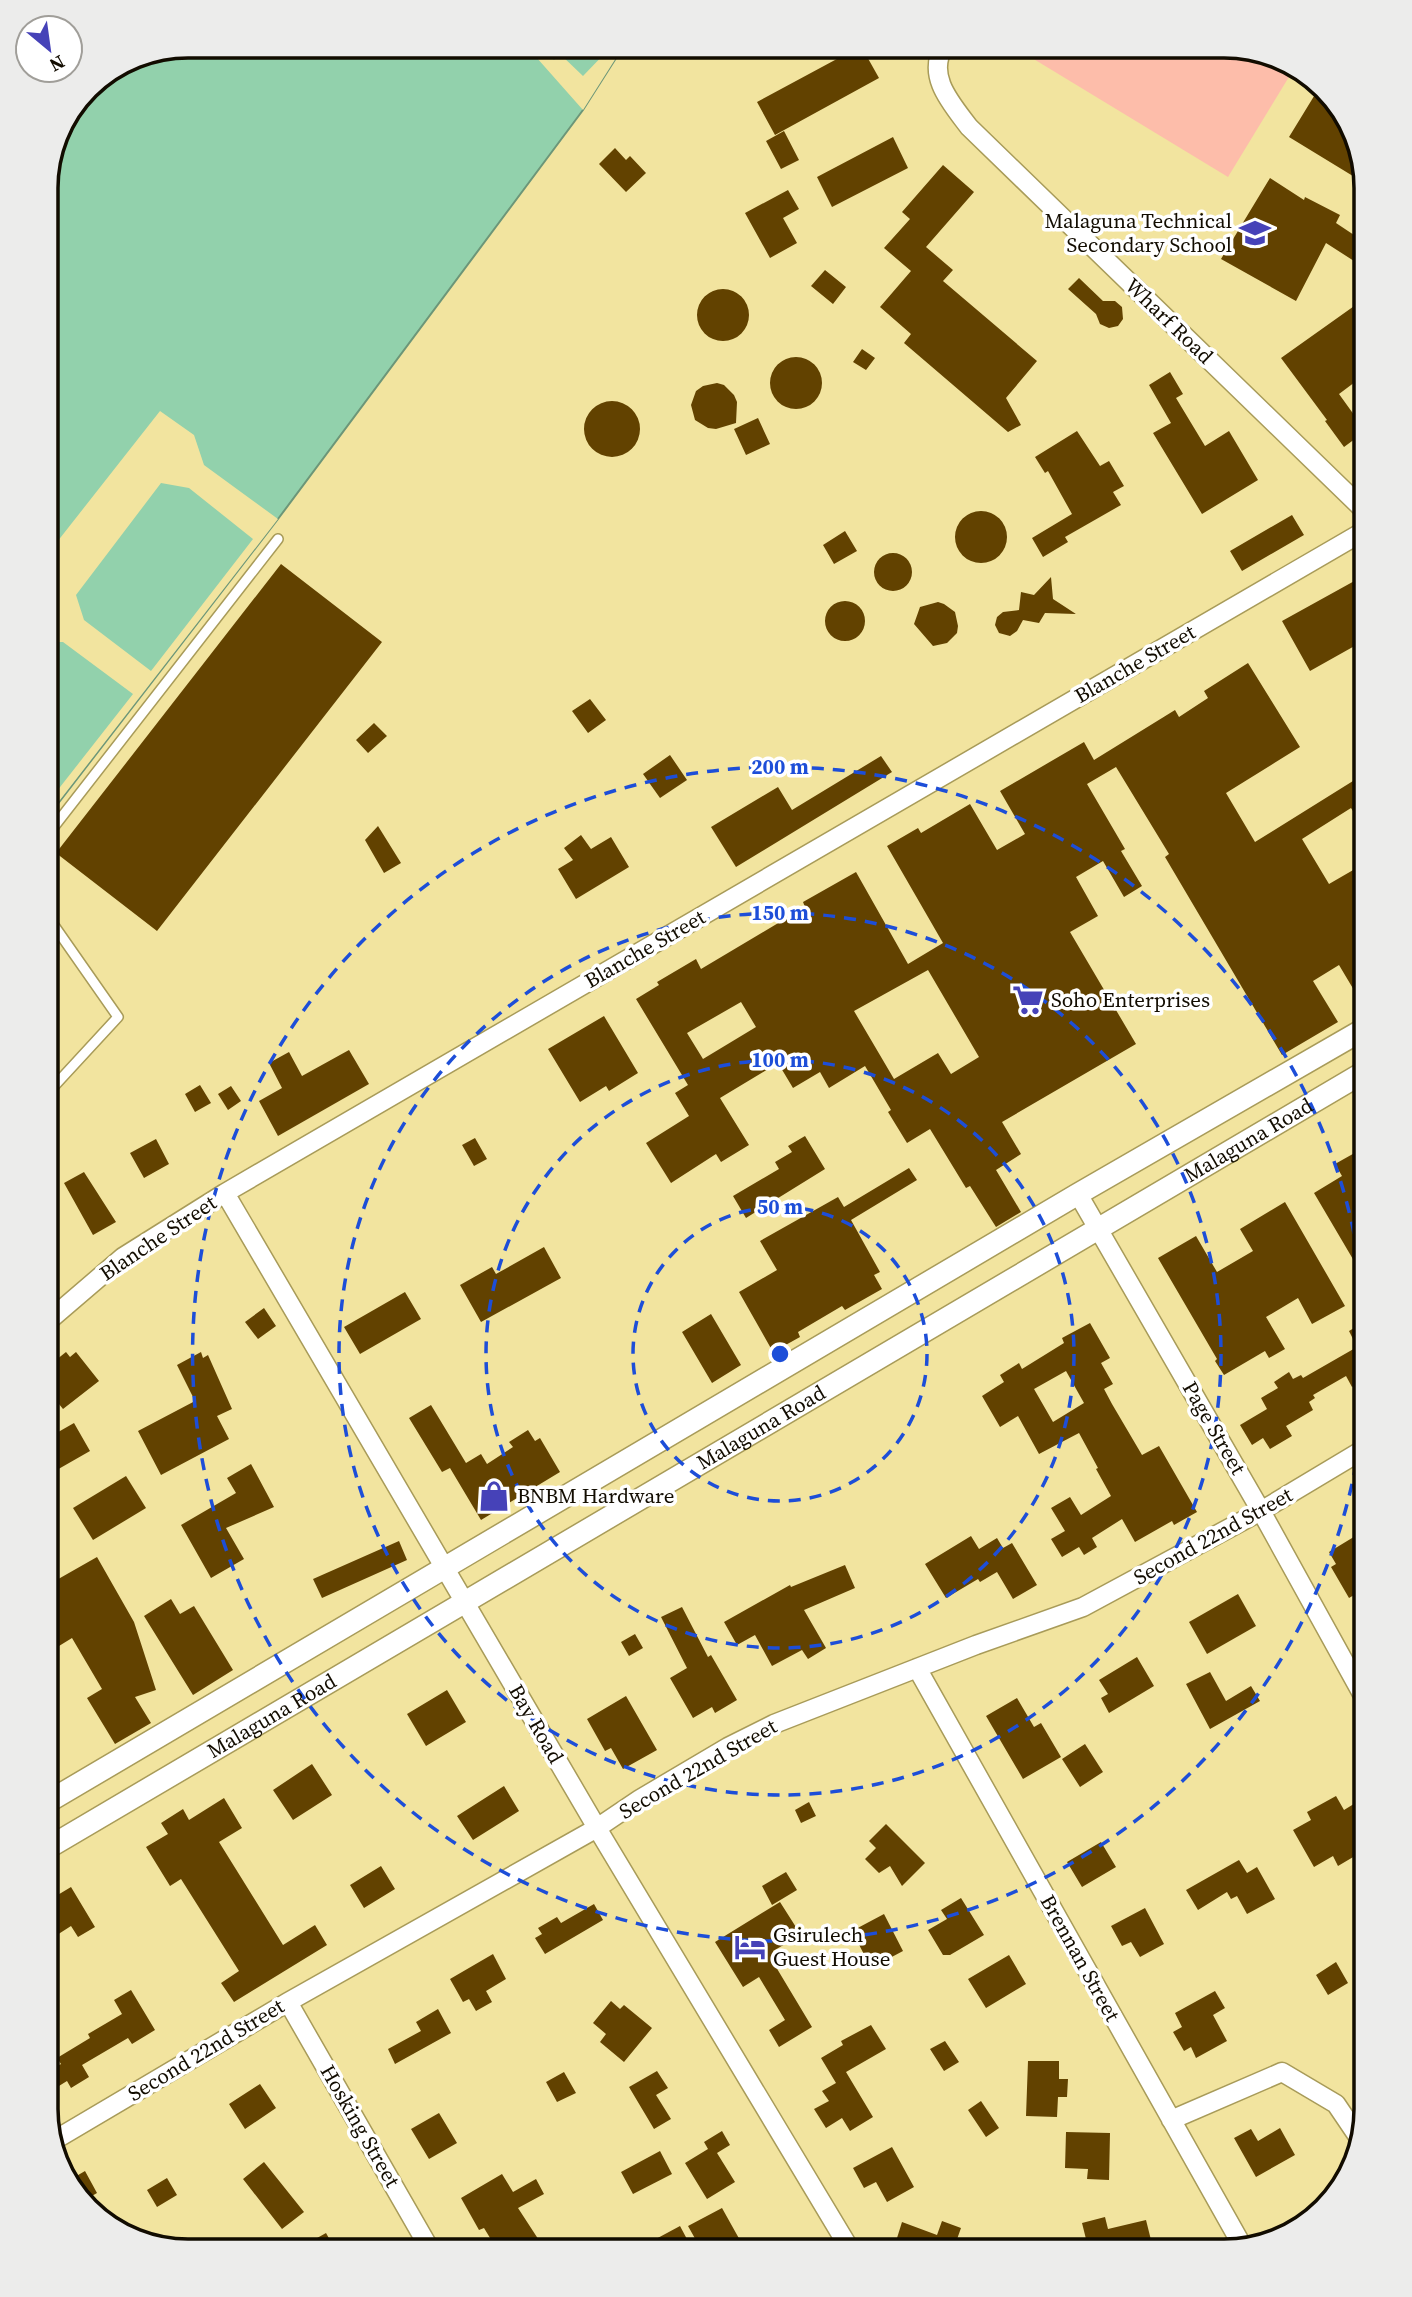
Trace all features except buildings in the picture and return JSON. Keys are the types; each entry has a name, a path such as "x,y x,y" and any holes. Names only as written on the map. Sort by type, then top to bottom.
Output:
{"street":[{"name":"Wharf Road","path":"938,58 938,80 946,96 969,127 1354,499"},
{"name":"Blanche Street","path":"58,1313 123,1257 225,1193 1354,538"},
{"name":"Malaguna Road","path":"58,1796 1078,1194 1354,1035"},
{"name":"Malaguna Road","path":"58,1842 1098,1227 1354,1081"},
{"name":"Bay Road","path":"225,1193 597,1828 844,2239"},
{"name":"Page Street","path":"1078,1194 1354,1678"},
{"name":"Second 22nd Street","path":"60,2137 288,2002 597,1828 640,1799 753,1734 976,1645 1083,1607 1261,1511 1354,1456"},
{"name":"Brennan Street","path":"917,1668 1238,2238"},
{"name":"Hosking Street","path":"288,2002 424,2239"},
{"path":"1171,2120 1282,2072 1336,2104 1353,2129"}],"lane":[{"path":"58,822 278,539"},
{"path":"58,931 118,1017 58,1082"}],"shaded area":[{"path":"179,58 616,58 583,110 278,519 58,803 58,179 68,138 85,108 108,85 130,71 162,60"},
{"path":"1032,58 1233,58 1250,60 1290,76 1228,177"}],"pier":[{"path":"537,58 564,58 583,76 600,58 616,58 583,110"},
{"path":"160,411 194,435 204,465 278,519 58,803 58,790 133,694 63,642 58,642 58,541","holes":["161,483 189,488 253,539 151,671 84,620 76,595"]}],"place":[{"name":"Malaguna Technical Secondary School","path":"1255,233"},
{"name":"Soho Enterprises","path":"1028,1000"},
{"name":"BNBM Hardware","path":"494,1496"},
{"name":"Gsirulech Guest House","path":"750,1947"}]}
